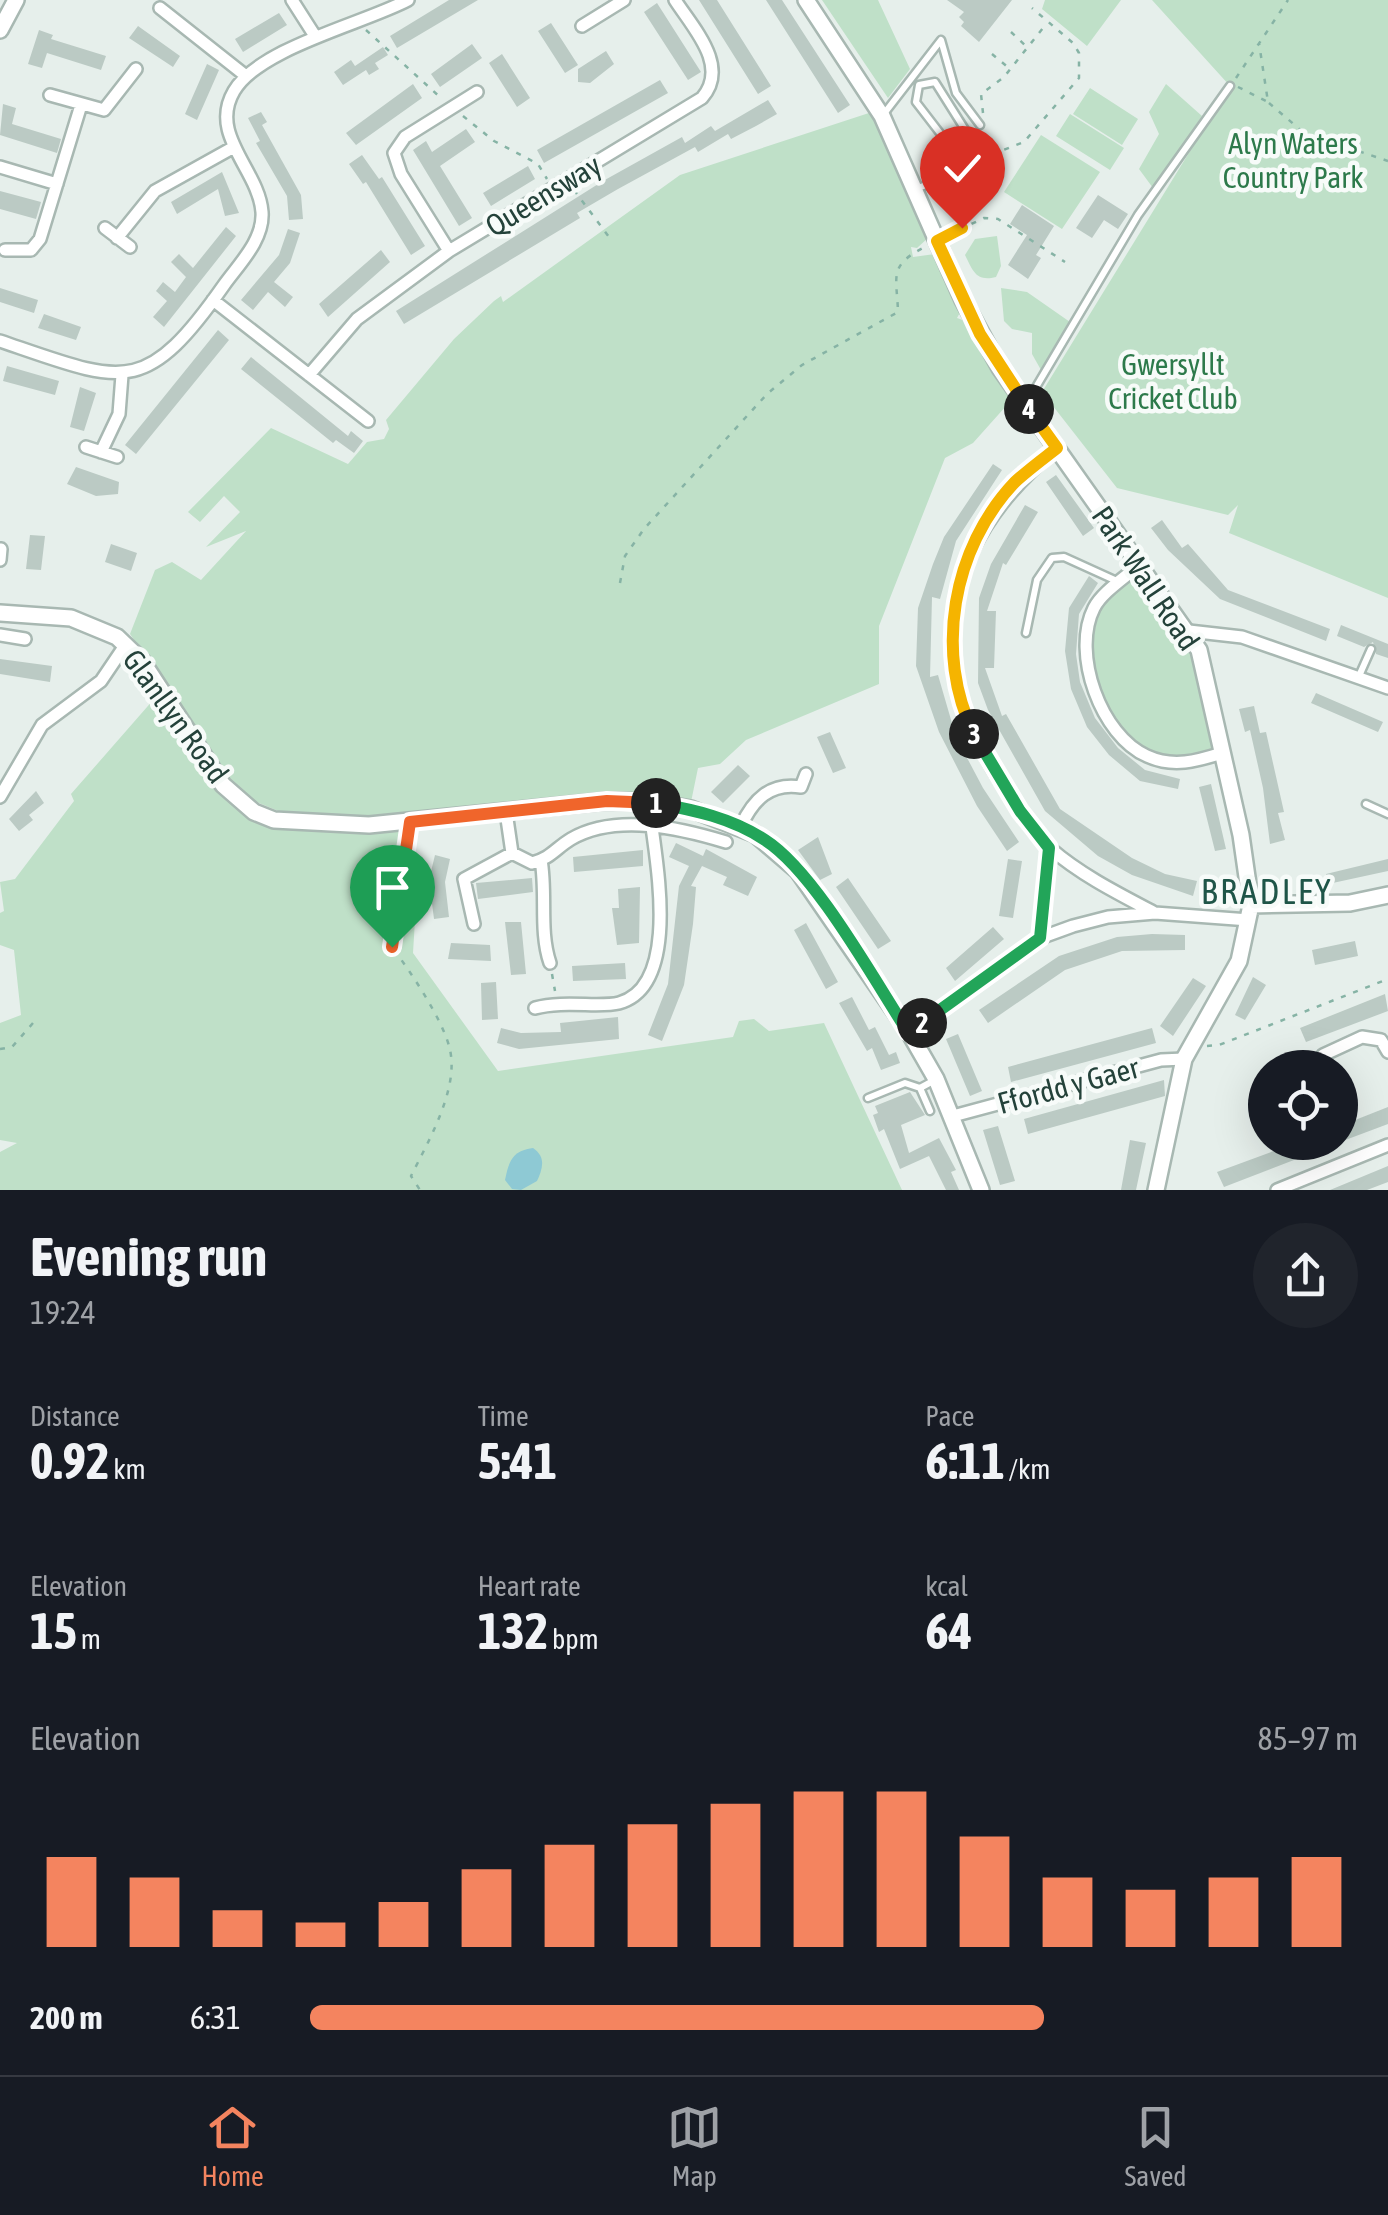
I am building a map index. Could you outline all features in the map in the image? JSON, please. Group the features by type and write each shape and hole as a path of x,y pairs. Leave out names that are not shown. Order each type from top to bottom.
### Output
{"street":[{"path":"0,30 16,0"},
{"path":"292,0 315,36"},
{"path":"0,341 58,361 122,375 163,358 214,300 252,246 262,224 260,199 234,147 227,113 232,93 246,76 315,36 408,0"},
{"path":"582,26 624,0"},
{"name":"Queensway","path":"309,375 357,319 450,252 696,102 710,87 710,56 674,0"},
{"name":"Park Wall Road","path":"806,0 882,116 980,334 1139,566 1190,631 1199,650 1247,863 1250,912 1239,961 1187,1052 1156,1190"},
{"path":"160,7 246,76"},
{"path":"50,95 100,111 109,108 136,69"},
{"path":"450,252 401,174 394,153 405,136 477,92"},
{"path":"5,250 31,250 40,240 80,105"},
{"path":"117,238 155,191 234,147"},
{"path":"0,167 57,184"},
{"path":"104,228 130,247"},
{"path":"214,300 368,421"},
{"path":"101,452 119,414 122,375"},
{"path":"86,447 117,457"},
{"path":"1057,448 1014,484 983,528 962,577 952,623 952,672 965,716 1012,798 1049,848 1154,912"},
{"path":"0,560 1,549"},
{"path":"1139,566 1094,608 1087,645 1088,682 1112,725 1145,756 1188,764 1222,753"},
{"name":"Glanllyn Road","path":"0,613 71,618 96,626 126,644 223,785 254,812 295,823 410,822 607,801 651,802 741,826 769,842 798,871 908,1032 936,1079 981,1190"},
{"path":"1190,631 1242,637 1388,688"},
{"path":"0,636 25,639"},
{"path":"0,797 42,725 102,681 126,644"},
{"path":"741,826 750,807 768,792 802,791 806,774"},
{"path":"506,812 512,853"},
{"path":"512,853 532,862 552,858 571,839 610,826 685,829 726,842"},
{"path":"535,1008 617,1004 643,992 655,966 658,933 659,881 652,827"},
{"path":"1040,938 1049,848"},
{"path":"474,924 464,879 512,853"},
{"path":"542,860 547,913 543,942 550,962"},
{"path":"908,1032 1040,938 1108,916 1250,912 1350,903 1388,894"},
{"path":"1339,1050 1362,1038 1382,1040 1388,1052"},
{"name":"Ffordd y Gaer","path":"952,1116 1187,1052"},
{"path":"1277,1190 1388,1145"}],"lane":[{"path":"882,116 941,40 956,93 982,123"},
{"path":"935,82 942,87 968,136 973,159 953,150 916,102 915,93 922,83 935,82"},
{"path":"1026,405 1138,215 1230,86"},
{"path":"917,196 973,159 977,148"},
{"path":"1026,634 1037,580 1052,558 1064,558 1120,582"},
{"path":"1359,676 1371,650"},
{"path":"1366,804 1388,814"},
{"path":"868,1098 905,1083 920,1088 936,1079"},
{"path":"920,1088 930,1111"}],"path":[{"path":"1288,0 1230,86 1268,102 1304,133 1388,160"},
{"path":"973,159 1024,142 1079,78 1077,48 1032,8"},
{"path":"982,123 981,94 1010,69 1048,22"},
{"path":"1011,32 1028,47"},
{"path":"1259,42 1268,102"},
{"path":"992,54 1010,69"},
{"path":"1041,122 1048,128"},
{"path":"567,180 608,238"},
{"path":"917,196 954,186"},
{"path":"620,584 625,556 644,530 767,394 802,365 898,312 896,272 902,258 984,218 998,219 1065,262"},
{"path":"410,822 392,947 409,969 451,1051 444,1108 411,1176 420,1190"},
{"path":"550,962 558,1004"},
{"path":"1187,1052 1218,1045 1388,980"},
{"path":"0,1049 12,1047 34,1023"}],"green space":[{"path":"822,0 878,0 910,69 888,98"},
{"path":"1045,0 1121,0 1087,46 1042,9"},
{"name":"Alyn Waters Country Park","path":"1152,0 1388,0 1388,598 1229,533 1238,505 1228,515 1117,488 1042,392 1230,86"},
{"path":"1166,84 1202,116 1153,188 1139,169 1159,134 1149,112"},
{"path":"1090,88 1138,119 1122,145 1073,114"},
{"path":"872,112 928,238 917,248 911,247 913,257 935,254 963,307 957,318 971,323 1015,396 973,443 945,458 879,626 879,684 746,740 720,764 698,768 691,802 608,794 417,811 370,820 288,815 247,798 234,786 130,634 155,570 172,562 201,580 246,531 206,547 240,512 224,496 200,522 188,512 271,428 348,464 367,442 384,439 389,429 386,420 454,339 494,301 501,296 503,302 680,175"},
{"path":"1070,114 1124,148 1110,170 1056,136"},
{"path":"1041,135 1100,172 1062,229 1004,192"},
{"path":"997,236 1001,266 996,277 980,276 965,255 975,239"},
{"path":"1001,288 1027,292 1070,322 1041,370 1032,354 1032,333 1012,329 1004,321"},
{"path":"1139,565 1189,631 1222,753 1199,759 1158,758 1125,740 1099,707 1088,667 1094,608"},
{"path":"154,699 233,804 252,812 405,824 411,830 417,887 413,953 498,1071 733,1037 739,1021 754,1019 769,1031 824,1023 902,1190 0,1190 0,1152 17,1143 0,1140 0,1023 21,1015 14,950 0,945 0,913 4,911 0,882 15,879 74,801 71,794"}],"water":[{"path":"533,1148 542,1163 537,1181 521,1190 512,1189 505,1180 510,1162 516,1154"}],"building":[{"path":"449,0 478,0 397,48 390,36"},
{"path":"699,0 717,0 771,86 758,94"},
{"path":"766,0 782,0 850,105 838,113"},
{"path":"947,0 1012,0 979,42 961,26 964,22 959,17 964,12"},
{"path":"657,3 701,72 688,80 644,12"},
{"path":"279,13 287,25 243,52 235,39"},
{"path":"551,23 578,65 565,73 538,31"},
{"path":"138,26 180,56 173,67 129,38"},
{"path":"39,30 53,35 51,39 106,56 101,70 47,53 42,68 28,64"},
{"path":"472,44 482,58 440,87 431,74"},
{"path":"383,47 388,55 375,63 379,69 369,75 366,70 343,85 334,72 351,60 355,66"},
{"path":"606,51 614,64 590,83 578,82 578,69"},
{"path":"502,54 530,98 517,107 489,63"},
{"path":"207,64 219,70 197,120 185,114"},
{"path":"660,80 668,93 544,163 537,150"},
{"path":"413,84 422,98 356,145 346,133"},
{"path":"768,100 777,114 756,126 731,139 728,134 698,152 695,147 618,189 577,213 580,218 404,324 396,311 603,181 682,137 685,143 711,126 715,131"},
{"path":"3,104 16,108 12,124 61,139 57,153 0,135"},
{"path":"261,112 267,122 262,125 301,195 303,219 289,220 287,196 256,143 260,141 248,118"},
{"path":"466,129 475,142 440,166 472,218 459,226 413,150 426,141 432,152"},
{"path":"362,155 379,179 382,177 425,246 411,255 366,182 363,184 349,164"},
{"path":"528,166 535,179 491,206 483,193"},
{"path":"222,172 239,213 225,216 218,189 177,214 171,202"},
{"path":"0,191 41,202 36,219 0,209"},
{"path":"1098,195 1128,214 1118,229 1104,220 1092,238 1076,228"},
{"path":"1022,205 1054,226 1036,255 1041,258 1028,279 1008,265 1027,235 1010,224"},
{"path":"226,227 236,236 164,327 153,317 167,301 156,291 163,282 175,292 186,277 171,262 179,254 193,268"},
{"path":"288,229 300,233 290,263 274,282 293,297 285,307 268,292 253,310 241,300 279,255"},
{"path":"381,250 390,262 328,317 319,304"},
{"path":"0,288 38,300 34,313 0,302"},
{"path":"44,314 81,327 76,340 38,328"},
{"path":"218,330 229,340 136,454 125,445"},
{"path":"251,357 348,436 351,431 363,441 354,453 336,440 333,443 241,369"},
{"path":"7,366 59,381 55,395 3,381"},
{"path":"80,387 96,393 84,431 70,427"},
{"path":"993,464 1002,470 956,541 940,599 932,597 930,677 938,675 956,737 983,788 1019,842 1007,851 977,806 939,732 916,666 918,608 933,564 944,537"},
{"path":"76,467 119,482 118,494 96,496 67,484"},
{"path":"1056,475 1094,528 1083,536 1046,482"},
{"path":"1025,505 1038,512 1006,565 1003,563 987,611 996,611 994,668 985,668 1002,716 1006,714 1060,809 1132,858 1165,874 1197,881 1193,896 1132,875 1098,856 1045,811 988,710 978,683 979,598 991,564"},
{"path":"1162,520 1182,548 1188,544 1228,590 1330,629 1326,641 1220,599 1168,550 1151,528"},
{"path":"30,535 45,536 41,570 26,569"},
{"path":"111,544 137,553 131,571 105,562"},
{"path":"1089,576 1098,583 1079,614 1076,654 1080,682 1095,718 1118,748 1145,770 1180,779 1178,789 1140,781 1109,755 1087,727 1071,689 1065,651 1069,608"},
{"path":"1341,625 1388,644 1388,658 1376,654 1373,642 1364,647 1337,636"},
{"path":"0,659 52,666 50,682 0,674"},
{"path":"1316,693 1383,722 1378,732 1311,703"},
{"path":"1254,706 1260,733 1266,732 1284,812 1278,813 1285,840 1270,844 1250,730 1245,732 1239,709"},
{"path":"830,732 846,768 833,773 817,737"},
{"path":"738,765 750,776 723,803 711,792"},
{"path":"1211,784 1226,849 1215,851 1199,787"},
{"path":"36,791 44,803 29,815 33,820 19,831 9,819"},
{"path":"818,837 832,874 820,880 798,850"},
{"path":"676,843 703,856 706,849 757,877 748,896 723,885 727,877 702,866 691,886 696,887 684,985 662,1041 648,1035 668,984 679,886 689,866 669,857"},
{"path":"643,850 643,866 574,872 573,857"},
{"path":"435,855 450,859 445,882 449,917 434,919 429,880"},
{"path":"1008,859 1022,861 1013,918 999,916"},
{"path":"1388,859 1388,871 1328,884 1326,874"},
{"path":"532,878 533,892 478,899 476,883"},
{"path":"848,878 891,941 878,949 836,887"},
{"path":"640,887 639,943 617,945 612,908 619,908 618,889"},
{"path":"505,922 521,922 526,974 511,975"},
{"path":"806,923 838,982 826,989 794,930"},
{"path":"993,927 1004,939 955,981 946,968"},
{"path":"1185,935 1185,950 1122,951 1065,970 988,1023 979,1010 1059,956 1117,937"},
{"path":"1355,941 1358,956 1315,965 1312,950"},
{"path":"451,943 490,945 491,961 448,959"},
{"path":"625,963 626,979 573,981 572,966"},
{"path":"1253,977 1266,985 1245,1020 1235,1015"},
{"path":"1193,978 1206,986 1173,1036 1160,1026"},
{"path":"496,982 498,1019 482,1020 481,983"},
{"path":"1385,994 1388,1011 1306,1042 1300,1028"},
{"path":"852,997 869,1030 875,1027 889,1055 896,1052 900,1063 881,1070 872,1048 867,1051 839,1003"},
{"path":"618,1017 619,1039 519,1049 497,1043 501,1028 521,1033 561,1032 560,1023"},
{"path":"1152,1028 1156,1043 1011,1082 1008,1067"},
{"path":"958,1034 982,1091 970,1096 946,1039"},
{"path":"1164,1080 1165,1096 1028,1134 1024,1119"},
{"path":"910,1092 925,1115 901,1125 909,1153 939,1138 956,1170 951,1172 959,1190 946,1190 929,1156 900,1169 884,1129 879,1132 873,1115 878,1113 875,1106"},
{"path":"1388,1107 1388,1124 1358,1135 1358,1119"},
{"path":"998,1126 1015,1181 1000,1185 983,1130"},
{"path":"1130,1140 1146,1143 1136,1190 1121,1190"},
{"path":"1249,1160 1294,1160 1224,1187 1217,1172"},
{"path":"1388,1166 1388,1182 1367,1190 1330,1190"}],"district":[{"name":"BRADLEY","path":"1267,891"}],"route":[{"path":"392,947 410,822 607,801 651,802 692,809 741,826 769,842 784,854 818,898 908,1032 1040,938 1049,848 987,760 965,716 952,672 952,623 962,577 983,528 1014,484 1057,448 980,334 937,241 962,228"}],"park label":[{"name":"Gwersyllt Cricket Club","path":"1173,381"}]}
